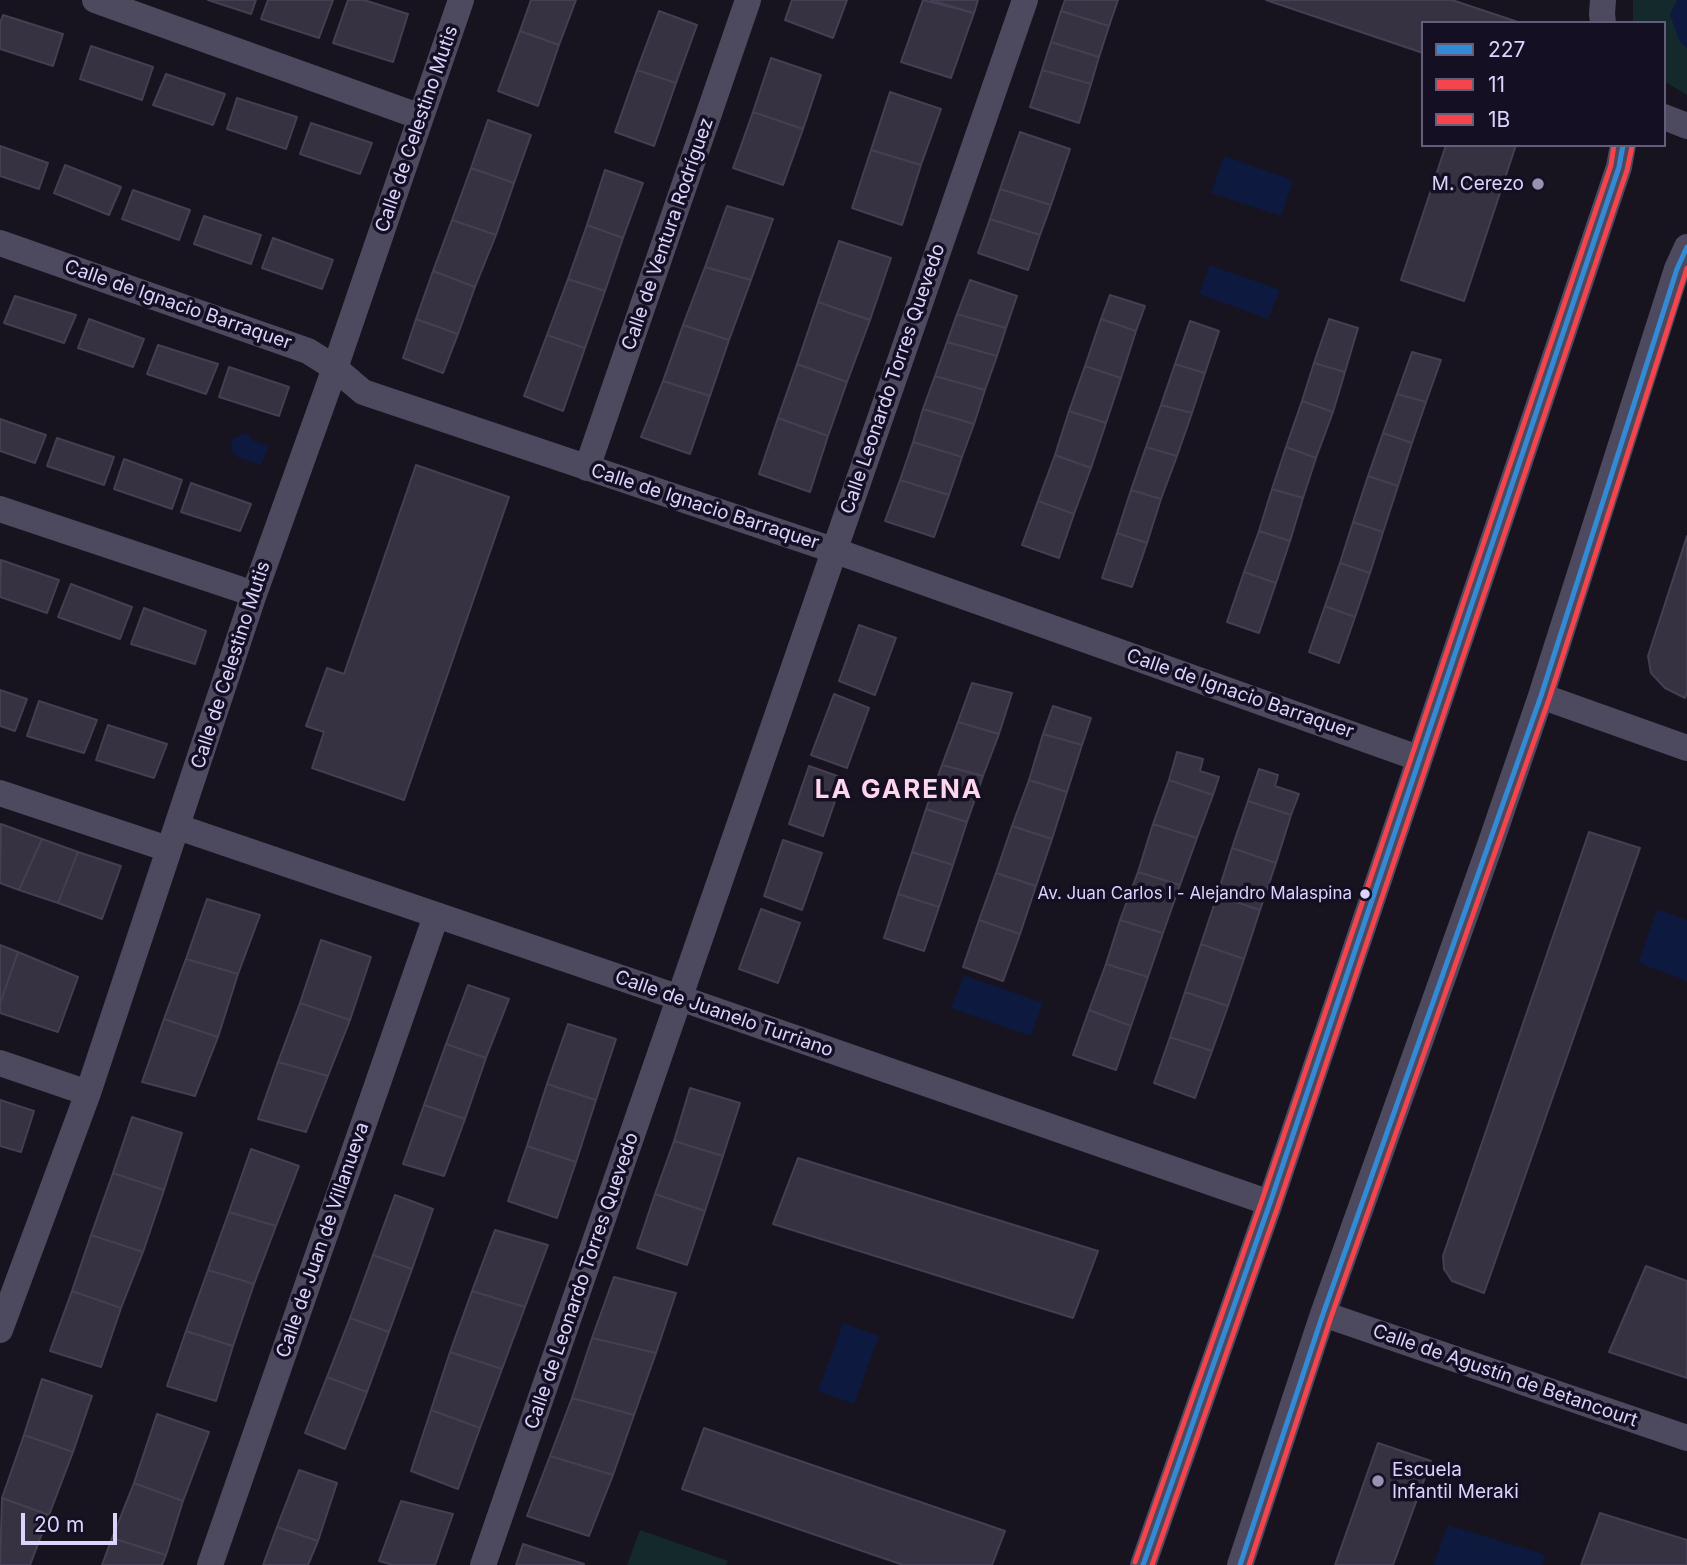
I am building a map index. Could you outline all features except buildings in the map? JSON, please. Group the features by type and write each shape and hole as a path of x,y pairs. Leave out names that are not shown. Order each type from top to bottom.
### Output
{"street":[{"path":"95,0 421,117"},
{"name":"Calle de Celestino Mutis","path":"0,1330 88,1093 254,594 335,368 461,0"},
{"name":"Calle de Ventura Rodríguez","path":"587,468 748,0"},
{"name":"Calle Leonardo Torres Quevedo","path":"680,998 1025,0"},
{"path":"1603,0 1603,21"},
{"path":"1666,118 1687,126"},
{"path":"1143,1565 1270,1203 1615,177 1622,147"},
{"name":"Calle de Ignacio Barraquer","path":"0,243 308,351 335,368 363,392 833,550 1418,758"},
{"path":"1240,1565 1323,1314 1484,864 1541,696 1677,270 1687,247"},
{"path":"0,509 254,594"},
{"path":"1541,696 1687,748"},
{"name":"Calle de Juanelo Turriano","path":"0,793 173,838 436,916 1270,1203"},
{"name":"Calle de Juan de Villanueva","path":"211,1565 436,916"},
{"name":"Calle de Leonardo Torres Quevedo","path":"483,1565 680,998"},
{"path":"0,1063 88,1093"},
{"name":"Calle de Agustín de Betancourt","path":"1323,1314 1687,1438"}],"green space":[{"path":"1633,0 1687,0 1687,95 1666,82 1666,21 1633,21"},
{"path":"640,1530 728,1561 726,1565 627,1565"}],"water":[{"path":"1677,0 1687,0 1687,48 1680,42 1670,15"},
{"path":"1224,156 1293,180 1281,216 1211,193"},
{"path":"1210,265 1280,290 1268,319 1199,294"},
{"path":"243,433 250,435 251,440 269,446 261,465 237,457 232,452 232,440"},
{"path":"1657,909 1687,920 1687,981 1638,963"},
{"path":"964,975 1043,1003 1031,1036 951,1008"},
{"path":"843,1323 879,1336 854,1404 818,1391"},
{"path":"1448,1525 1546,1555 1542,1565 1433,1565"}],"transit line":[{"name":"1B","path":"1135,1562 1262,1200 1611,165 1614,147"},
{"name":"227","path":"1143,1565 1270,1203 1619,167 1623,147"},
{"name":"11","path":"1152,1565 1278,1206 1627,170 1632,147"},
{"name":"227","path":"1240,1565 1323,1314 1541,696 1677,269 1687,247"},
{"name":"11","path":"1249,1565 1331,1317 1549,699 1687,268"}],"place":[{"name":"M. Cerezo","path":"1538,184"},
{"name":"Av. Juan Carlos I - Alejandro Malaspina","path":"1365,894"},
{"name":"Escuela Infantil Meraki","path":"1378,1481"}],"district":[{"name":"LA GARENA","path":"899,790"}]}
